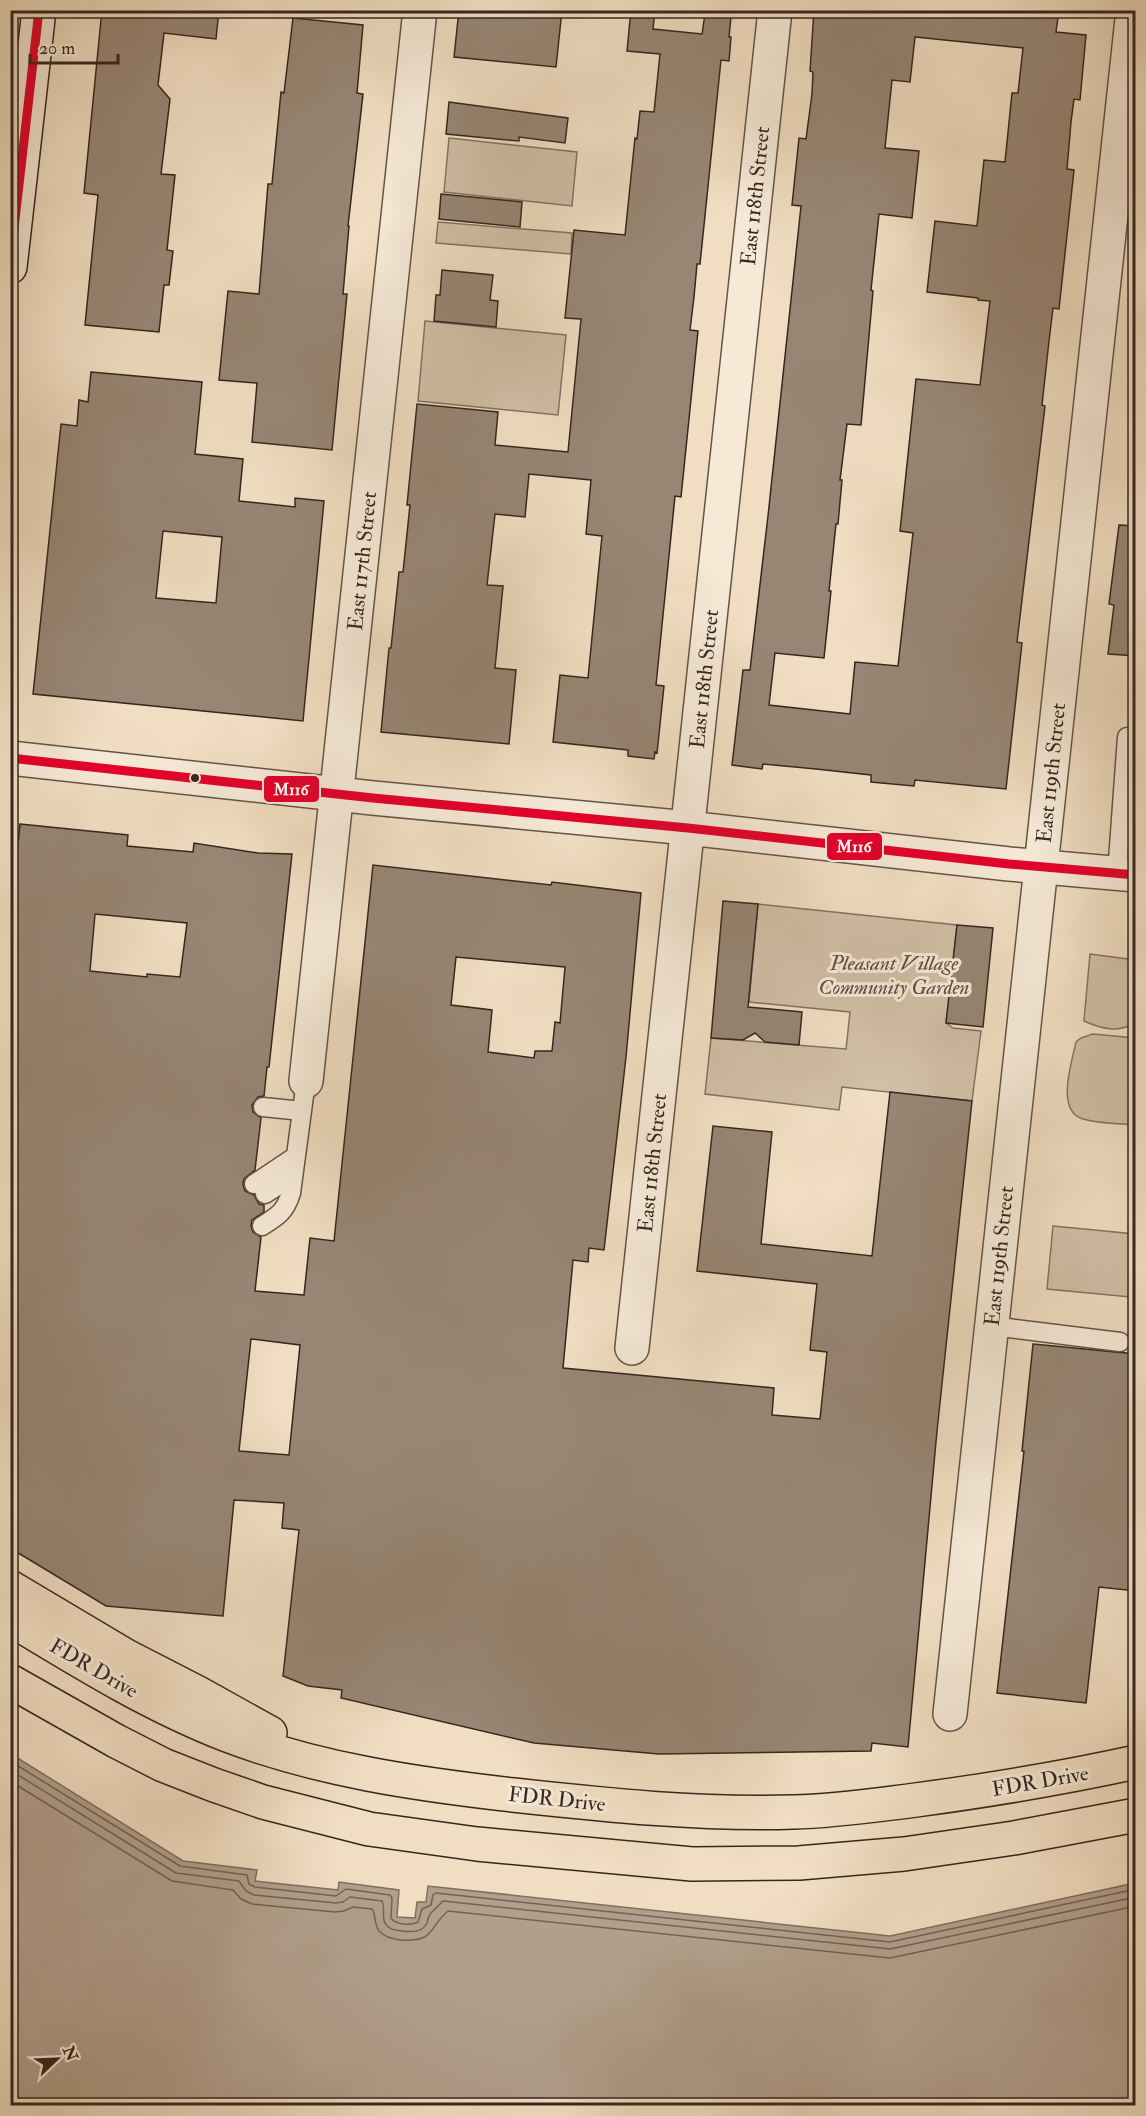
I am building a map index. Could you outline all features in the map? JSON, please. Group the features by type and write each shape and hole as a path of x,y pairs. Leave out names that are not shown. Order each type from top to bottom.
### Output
{"highway":[{"path":"10,1587 126,1656 198,1693 326,1766"},
{"name":"FDR Drive","path":"10,1619 130,1690 178,1714 228,1735 326,1766 376,1777 591,1803 691,1811 792,1812 851,1809 952,1795 1055,1780 1136,1762"},
{"path":"10,1681 163,1766 214,1785 274,1805 369,1829 477,1844 692,1864 800,1863 904,1854 1014,1838 1136,1815"}],"street":[{"path":"10,267 39,10"},
{"name":"East 117th Street","path":"304,1096 420,10"},
{"name":"East 118th Street","path":"632,1348 775,10"},
{"name":"East 119th Street","path":"950,1714 1041,866 1126,156 1133,10"},
{"path":"10,758 337,794 1126,874"}],"lane":[{"path":"1126,874 1127,737"},
{"path":"261,1204 276,1218 287,1207 304,1096 263,1107"},
{"path":"261,1204 296,1156"},
{"path":"261,1204 292,1184"},
{"path":"992,1326 1120,1342"}],"green space":[{"path":"449,138 577,152 572,206 444,192"},
{"path":"438,222 572,233 571,254 436,243"},
{"path":"425,321 566,335 558,415 418,401"},
{"name":"Pleasant Village Community Garden","path":"758,904 957,925 946,1023 953,1028 981,1031 972,1101 842,1087 839,1110 705,1094 711,1038 846,1049 850,1012 749,1002"},
{"path":"1090,954 1135,960 1135,1023 1122,1028 1110,1029 1084,1021"},
{"path":"1093,1034 1135,1038 1135,1125 1089,1121 1074,1114 1070,1106 1067,1096 1069,1073 1076,1042"},
{"path":"1053,1226 1135,1234 1130,1297 1047,1289"}],"water":[{"path":"11,1754 183,1861 257,1870 255,1881 338,1890 339,1882 399,1890 397,1917 415,1918 417,1902 426,1902 428,1886 890,1936 1135,1883 1135,2105 11,2105"}],"building":[{"path":"102,10 219,10 216,39 164,33 158,85 170,99 161,174 175,175 167,250 173,251 169,285 164,285 159,332 85,325 98,195 84,193"},
{"path":"459,10 562,10 556,67 454,57"},
{"path":"631,10 655,10 653,29 702,34 705,14 731,17 729,61 721,60 700,264 697,264 690,330 698,331 681,497 675,496 656,685 664,686 657,753 655,752 654,759 628,756 628,750 553,742 560,675 588,678 602,536 586,534 591,480 529,474 525,517 495,514 487,585 503,586 495,668 516,670 509,744 381,732 399,572 403,572 417,404 498,412 495,445 568,452 581,319 565,318 574,230 625,235 640,111 654,112 660,54 627,51"},
{"path":"814,10 1059,10 1056,32 1086,35 1080,100 1074,99 1071,122 1067,169 1074,170 1059,309 1053,308 1049,341 1042,405 1045,406 1017,642 1022,643 1006,789 915,780 914,786 871,782 871,775 763,764 762,769 732,765 743,670 750,670 768,516 801,206 792,205 799,138 806,139 812,94 813,72 810,71","holes":["915,37 1023,48 1018,93 1012,93 1005,162 984,160 977,226 935,221 927,292 990,301 980,385 916,379 900,531 913,533 898,666 855,662 850,714 769,705 775,653 824,658 847,424 861,425 879,214 912,218 919,151 885,148 892,80 910,82"]},
{"path":"293,18 363,25 357,93 363,94 348,226 343,294 347,294 332,450 252,442 257,383 219,380 228,291 259,294 268,184 272,184 281,92 284,93"},
{"path":"449,102 568,118 565,143 519,137 519,141 446,134"},
{"path":"441,194 522,202 520,227 439,219"},
{"path":"442,270 493,275 490,300 498,301 496,327 434,321 436,295 440,295"},
{"path":"91,372 202,382 195,454 243,459 239,501 295,507 295,498 324,501 303,721 33,694 61,424 77,426 79,400 88,402","holes":["163,531 222,537 216,603 156,598"]},
{"path":"1119,525 1136,526 1136,656 1108,654 1114,605 1109,604"},
{"path":"20,824 128,835 127,846 193,852 194,843 258,853 292,854 269,1067 267,1067 264,1096 258,1097 252,1105 253,1112 261,1118 255,1170 244,1179 243,1184 245,1191 254,1195 259,1204 264,1205 264,1212 252,1220 251,1226 253,1232 261,1237 255,1291 304,1295 310,1238 334,1241 373,865 641,893 626,1057 604,1250 589,1248 588,1262 573,1260 563,1368 774,1388 772,1415 820,1419 827,1352 810,1350 817,1284 697,1271 713,1126 772,1132 761,1244 872,1256 890,1092 972,1101 937,1431 908,1747 872,1743 871,1751 659,1754 534,1743 341,1698 342,1690 308,1686 283,1676 299,1530 282,1528 284,1503 234,1500 223,1616 106,1606 10,1548 10,925","holes":["95,914 187,923 180,977 147,974 147,977 90,971","456,957 565,967 560,1023 555,1022 552,1051 535,1051 534,1058 488,1052 492,1010 451,1005","251,1339 300,1345 289,1455 239,1451"]},
{"path":"723,901 758,904 748,1007 802,1012 799,1045 765,1042 755,1033 743,1040 711,1038"},
{"path":"957,925 993,928 983,1027 946,1023"},
{"path":"1033,1344 1136,1354 1136,1591 1099,1587 1086,1703 997,1693 1024,1451 1022,1451"}],"transit line":[{"name":"M116","path":"10,263 39,10"},
{"name":"M116","path":"10,758 373,798 688,828 1009,864 1136,875"}]}
